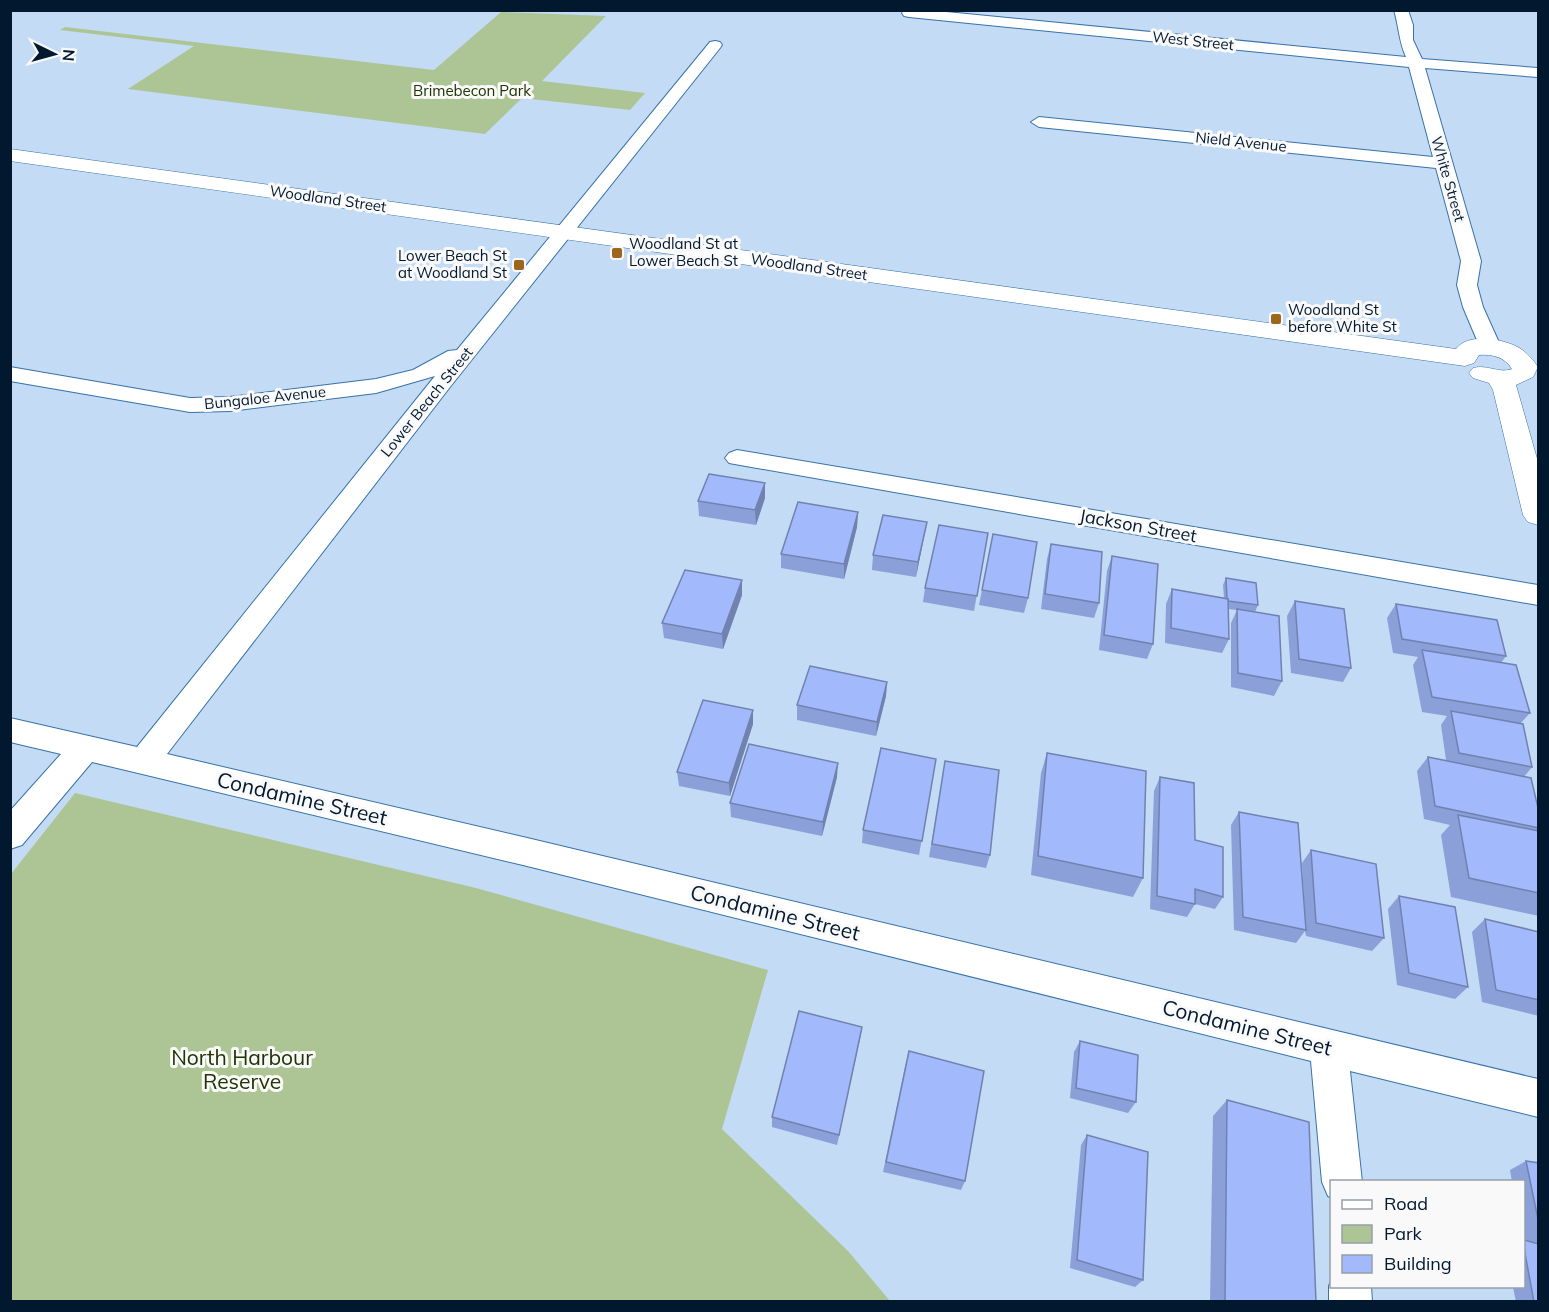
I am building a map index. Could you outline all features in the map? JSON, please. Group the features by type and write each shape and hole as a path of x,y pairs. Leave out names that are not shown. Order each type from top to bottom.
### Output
{"street":[{"name":"White Street","path":"1401,10 1406,25 1406,40 1416,63 1471,261 1467,285 1473,307 1490,347"},
{"name":"West Street","path":"909,13 1477,69 1539,72"},
{"name":"Lower Beach Street","path":"143,762 715,45"},
{"name":"West Street","path":"1477,69 1507,76 1539,79"},
{"name":"Nield Avenue","path":"1039,122 1443,163"},
{"name":"Woodland Street","path":"10,155 1465,358"},
{"name":"Bungaloe Avenue","path":"10,375 190,405 230,404 401,381 438,368 475,343"},
{"path":"1490,347 1509,352 1532,368 1519,377 1499,378 1473,368 1465,358 1468,350 1490,347"},
{"path":"1499,378 1506,390 1539,515"},
{"name":"Jackson Street","path":"737,458 1539,595"},
{"name":"Condamine Street","path":"10,729 1539,1098"},
{"path":"10,835 85,748"},
{"path":"1329,1049 1342,1180"}],"green space":[{"name":"Brimebecon Park","path":"501,12 606,16 542,81 645,93 630,110 522,98 485,134 128,89 194,46 60,30 65,27 434,70"},
{"name":"North Harbour Reserve","path":"75,793 476,888 768,970 722,1129 848,1251 890,1301 11,1301 11,874"}],"building":[{"path":"709,474 765,483 755,510 698,501"},
{"path":"798,502 858,512 844,564 781,554"},
{"path":"883,515 927,522 918,562 873,555"},
{"path":"939,525 988,533 977,596 925,588"},
{"path":"993,534 1037,542 1028,598 982,590"},
{"path":"1051,544 1102,552 1099,603 1045,594"},
{"path":"1112,556 1158,564 1153,644 1104,635"},
{"path":"685,570 742,580 722,634 662,623"},
{"path":"1226,578 1256,583 1258,605 1228,601"},
{"path":"1172,589 1228,599 1229,639 1171,628"},
{"path":"1295,601 1344,609 1351,668 1299,659"},
{"path":"1396,604 1497,620 1506,656 1402,639"},
{"path":"1237,609 1279,616 1282,681 1238,673"},
{"path":"1422,650 1516,665 1530,713 1432,697"},
{"path":"810,666 887,682 877,722 797,705"},
{"path":"703,700 753,710 729,783 677,772"},
{"path":"1451,711 1523,724 1532,767 1459,753"},
{"path":"749,744 838,763 823,822 730,803"},
{"path":"881,748 936,759 922,841 863,830"},
{"path":"1047,753 1146,771 1143,878 1038,856"},
{"path":"1428,757 1531,778 1539,812 1539,828 1435,806"},
{"path":"945,761 999,770 990,855 932,844"},
{"path":"1160,777 1194,783 1195,840 1223,847 1223,897 1195,889 1195,904 1157,896"},
{"path":"1239,812 1298,823 1306,930 1243,917"},
{"path":"1458,815 1539,831 1539,893 1469,878"},
{"path":"1311,850 1376,864 1384,938 1316,923"},
{"path":"1399,896 1455,907 1468,987 1409,973"},
{"path":"1485,919 1539,932 1539,1000 1496,990"},
{"path":"799,1011 862,1027 839,1135 772,1117"},
{"path":"1080,1041 1138,1055 1136,1102 1076,1088"},
{"path":"909,1051 984,1071 965,1181 886,1162"},
{"path":"1227,1100 1309,1122 1316,1302 1225,1302"},
{"path":"1087,1135 1148,1152 1143,1280 1077,1260"},
{"path":"1526,1161 1539,1163 1539,1224"},
{"path":"1525,1240 1539,1244 1539,1302 1534,1302 1525,1253"}],"place":[{"name":"Woodland St at Lower Beach St","path":"617,253"},
{"name":"Lower Beach St at Woodland St","path":"519,265"},
{"name":"Woodland St before White St","path":"1276,319"}]}
